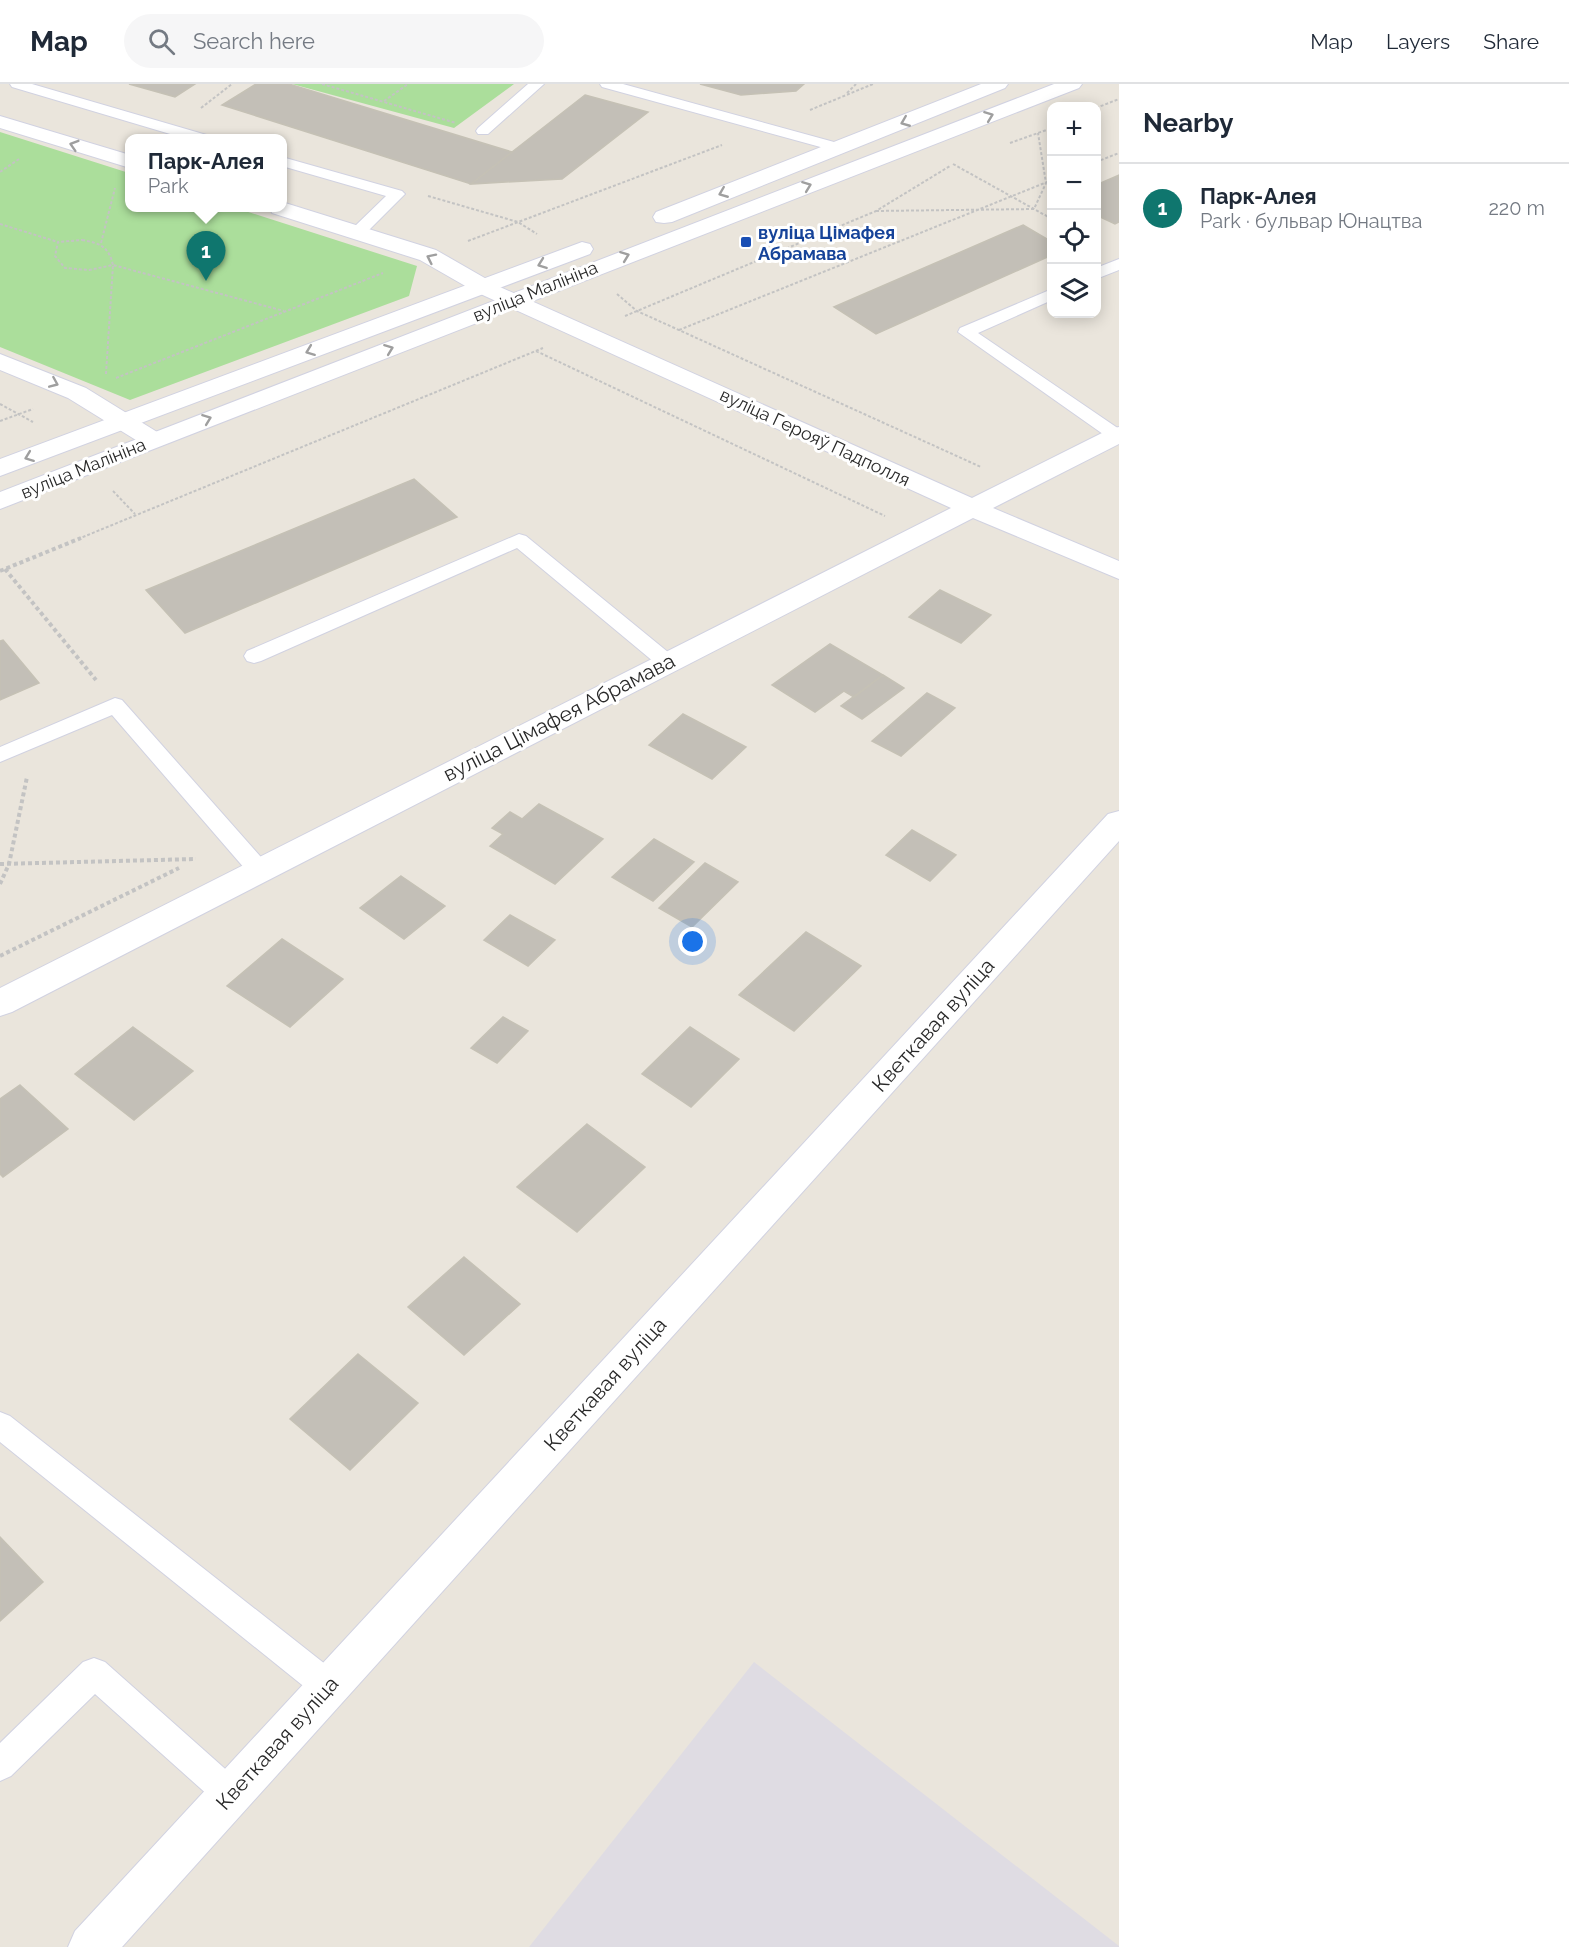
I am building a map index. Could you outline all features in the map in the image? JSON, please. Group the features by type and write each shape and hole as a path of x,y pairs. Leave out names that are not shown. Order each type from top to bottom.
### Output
{"street":[{"path":"644,225 998,84"},
{"name":"вуліца Малініна","path":"0,501 1072,84"},
{"path":"0,122 125,161"},
{"name":"вуліца Герояў Падполля","path":"287,209 428,255 512,301 585,331 972,508 1119,571"},
{"name":"вуліца Малініна","path":"0,468 601,242"},
{"path":"0,361 77,393 153,440"},
{"name":"вуліца Цімафея Абрамава","path":"0,1003 667,662 1118,435"},
{"name":"Кветкавая вуліца","path":"91,1947 1119,822"}],"lane":[{"path":"17,84 191,134"},
{"path":"483,131 537,84"},
{"path":"608,84 840,148"},
{"path":"287,162 397,194 358,231"},
{"path":"1101,272 1119,264"},
{"path":"1047,296 966,332 1118,435"},
{"path":"254,656 519,540 667,662"},
{"path":"0,755 115,705 260,871"},
{"path":"0,1425 328,1686"},
{"path":"0,1765 94,1673 230,1794"}],"path":[{"path":"199,110 232,84"},
{"path":"322,84 483,131"},
{"path":"383,102 408,84"},
{"path":"844,96 856,84"},
{"path":"1101,106 1119,99"},
{"path":"1006,145 1047,130"},
{"path":"1034,209 1046,183 1038,133"},
{"path":"1101,160 1119,153"},
{"path":"0,571 876,211 953,164 964,160"},
{"path":"101,243 125,164"},
{"path":"953,164 1047,216"},
{"path":"679,330 1046,183"},
{"path":"428,196 518,222 568,255"},
{"path":"876,211 1034,209"},
{"path":"0,224 58,242 82,240 101,243 111,253 113,265 106,382"},
{"path":"58,242 55,256 64,268 89,270 113,265 285,311"},
{"path":"587,271 637,311 1020,484"},
{"path":"537,351 920,534"},
{"path":"5,569 115,705"},
{"path":"0,884 9,864 35,740"},
{"path":"0,864 196,859"}],"shaded area":[{"path":"754,1662 1119,1946 1119,1947 529,1947"}],"green space":[{"path":"292,84 514,84 454,128"},
{"path":"0,132 125,172 125,212 248,212 417,266 409,296 130,400 0,347"}],"building":[{"path":"129,84 195,84 175,97"},
{"path":"256,84 289,84 512,152 471,184 222,105"},
{"path":"700,84 804,84 796,91 741,95"},
{"path":"585,95 648,112 562,179 471,184"},
{"path":"1119,175 1119,222 1115,224 1101,217 1101,183"},
{"path":"1023,225 1047,239 1047,257 876,334 834,307"},
{"path":"414,479 457,517 185,633 146,590"},
{"path":"940,590 991,615 961,643 909,617"},
{"path":"3,640 39,683 0,700 0,641"},
{"path":"830,644 883,675 854,697 844,691 815,712 772,685"},
{"path":"883,675 904,688 862,719 841,706"},
{"path":"927,693 955,708 901,756 872,741"},
{"path":"683,714 746,747 712,779 649,745"},
{"path":"539,804 603,839 555,884 490,846 503,834 492,828 510,812 522,819"},
{"path":"912,830 956,855 930,881 886,855"},
{"path":"654,839 694,862 653,901 612,877"},
{"path":"705,863 738,882 692,927 659,908"},
{"path":"401,876 445,906 404,939 360,908"},
{"path":"510,915 555,940 528,966 484,940"},
{"path":"806,932 861,966 794,1031 739,995"},
{"path":"282,939 343,979 290,1027 227,986"},
{"path":"503,1017 528,1031 497,1063 471,1048"},
{"path":"133,1027 193,1071 134,1120 75,1074"},
{"path":"690,1027 739,1059 691,1107 642,1074"},
{"path":"20,1085 68,1129 3,1177 0,1174 0,1099"},
{"path":"587,1124 645,1167 577,1232 517,1187"},
{"path":"464,1257 520,1304 464,1355 408,1307"},
{"path":"358,1354 418,1403 350,1470 290,1419"},
{"path":"0,1537 43,1582 0,1621"}],"place":[{"name":"вуліца Цімафея Абрамава","path":"746,242"},
{"name":"Парк-Алея","path":"206,281"}]}
